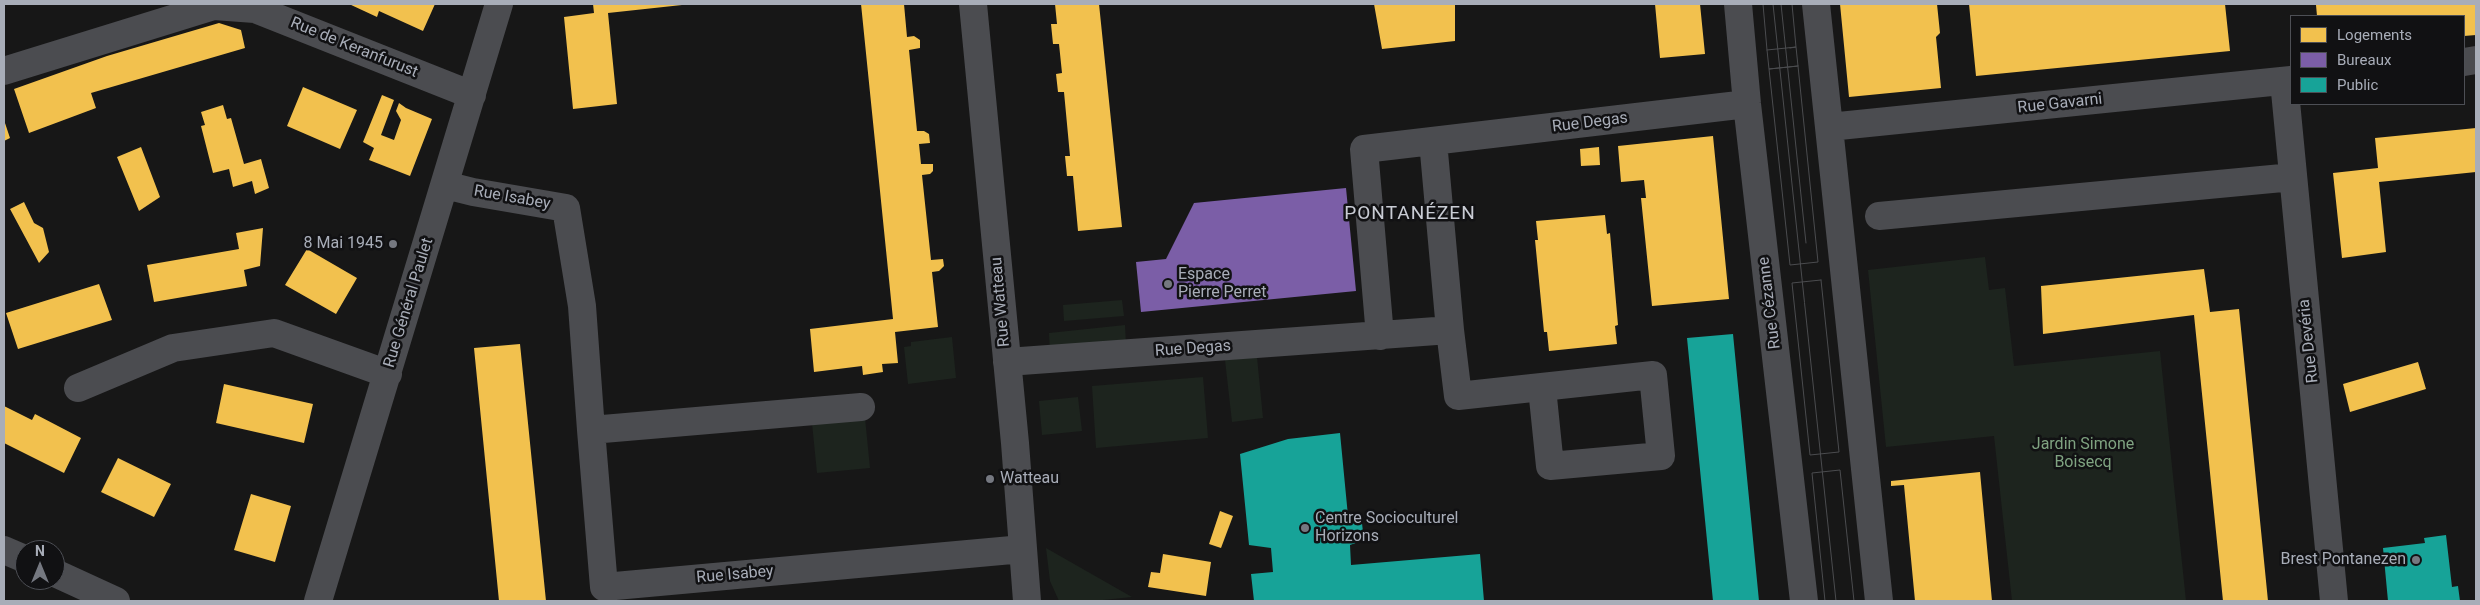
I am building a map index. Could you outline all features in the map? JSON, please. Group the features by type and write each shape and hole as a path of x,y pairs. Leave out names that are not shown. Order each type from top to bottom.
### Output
{"street":[{"name":"Rue Général Paulet","path":"318,601 499,4"},
{"name":"Rue Watteau","path":"973,4 1007,362 1027,601"},
{"name":"Rue Cézanne","path":"1738,4 1747,104 1804,601"},
{"path":"1816,4 1880,601"},
{"name":"Rue de Keranfurust","path":"4,71 214,6 255,9 472,95"},
{"name":"Rue Gavarni","path":"1829,127 2288,81"},
{"name":"Rue Devéria","path":"2288,81 2293,177 2334,601"},
{"name":"Rue Degas","path":"1380,336 1364,149 1747,104"},
{"path":"1433,141 1450,330 1458,396 1653,375 1661,456 1550,466 1542,388"},
{"path":"1878,216 2293,177"},
{"name":"Rue Isabey","path":"445,185 473,192 566,208 582,306 604,587 1023,549"},
{"name":"Rue Degas","path":"1007,362 1450,330"},
{"path":"78,388 173,348 274,333 388,374"},
{"path":"591,430 861,407"},
{"path":"65,578 116,601"}],"green space":[{"name":"Jardin Simone Boisecq","path":"1985,257 1989,290 2005,288 2014,366 2160,351 2186,601 2012,601 1994,436 1886,447 1868,270"},
{"path":"1122,300 1124,316 1064,321 1063,305"},
{"path":"1125,325 1126,344 1050,351 1049,333"},
{"path":"952,337 956,378 908,384 904,347 911,346 911,342"},
{"path":"1257,357 1263,418 1232,422 1225,360"},
{"path":"1203,377 1208,438 1096,448 1092,386"},
{"path":"1078,397 1082,431 1042,435 1039,401"},
{"path":"865,418 870,468 817,473 812,423"},
{"path":"1046,548 1132,597 1093,601 1059,601 1050,581"}],"building: Logements":[{"path":"349,4 435,4 423,31 379,11 377,17"},
{"path":"593,4 682,5 608,13 617,104 573,109 564,17 594,13"},
{"path":"861,4 904,4 907,37 914,36 920,40 920,48 909,50 917,131 924,131 929,134 930,143 919,144 921,164 933,164 933,171 930,174 922,175 931,260 943,259 944,266 939,271 932,272 938,327 895,332 898,363 882,364 883,372 863,375 862,366 814,372 810,329 893,319"},
{"path":"1055,4 1099,4 1122,227 1078,231 1073,176 1067,176 1065,156 1070,156 1064,92 1058,92 1056,74 1062,73 1059,44 1053,44 1051,24 1057,24"},
{"path":"1374,4 1455,4 1455,41 1382,49"},
{"path":"1655,4 1700,4 1705,54 1660,58"},
{"path":"1840,4 1937,4 1940,33 1936,37 1941,88 1849,97"},
{"path":"1969,4 2225,4 2230,51 1976,76"},
{"path":"2476,4 2476,35 2465,36 2465,15 2317,15 2316,5"},
{"path":"219,23 241,30 245,48 91,93 96,108 29,133 14,89 107,56"},
{"path":"303,87 357,110 340,149 287,126"},
{"path":"382,95 394,100 381,135 394,140 401,120 396,111 399,103 432,119 410,176 369,160 374,148 363,142"},
{"path":"223,105 227,119 231,118 244,164 261,159 269,188 255,194 252,181 233,187 229,169 213,173 201,126 205,125 201,112"},
{"path":"4,120 10,138 4,141"},
{"path":"2476,128 2476,172 2379,182 2386,252 2342,258 2333,173 2378,168 2375,138"},
{"path":"1713,136 1729,299 1652,306 1641,198 1646,198 1644,180 1621,182 1618,146"},
{"path":"141,147 160,197 139,211 117,157"},
{"path":"1599,147 1600,165 1581,166 1580,149"},
{"path":"24,202 34,223 43,228 49,252 39,263 10,209"},
{"path":"1605,215 1607,234 1610,233 1618,325 1615,326 1617,344 1549,351 1547,332 1544,332 1535,240 1538,240 1536,221"},
{"path":"263,228 260,266 244,270 247,286 154,302 147,265 239,249 236,233"},
{"path":"307,249 357,278 336,314 285,285"},
{"path":"2204,269 2210,312 2239,309 2268,601 2223,601 2194,315 2043,334 2041,286"},
{"path":"99,284 112,320 18,349 6,313"},
{"path":"520,344 546,601 499,601 474,348"},
{"path":"2418,362 2426,389 2350,412 2343,384"},
{"path":"224,384 313,404 304,443 216,423"},
{"path":"4,406 32,420 35,414 81,438 64,473 4,443"},
{"path":"118,458 171,484 154,517 101,492"},
{"path":"1980,472 1992,601 1915,601 1904,485 1891,486 1891,481"},
{"path":"251,494 291,506 275,562 234,550"},
{"path":"1220,511 1233,516 1221,548 1209,544"},
{"path":"1163,554 1211,562 1206,596 1148,587 1151,572 1160,573"}],"building: Bureaux":[{"path":"1346,188 1356,291 1141,312 1136,262 1166,259 1194,203"}],"building: Public":[{"path":"1733,334 1759,601 1713,601 1687,338"},
{"name":"Centre Socioculturel Horizons","path":"1340,433 1348,516 1361,515 1364,540 1350,545 1351,565 1480,554 1484,601 1254,601 1251,574 1273,572 1271,548 1249,545 1240,454 1288,439"},
{"name":"Brest Pontanezen","path":"2446,535 2452,587 2458,586 2460,601 2388,601 2383,548 2425,543 2424,538"}],"tram line":[{"path":"1763,4 1767,50 1769,69 1798,66 1796,47 1767,50"},
{"path":"1773,4 1836,601"},
{"path":"1781,4 1806,243"},
{"path":"1790,48 1796,47 1792,4"},
{"path":"1798,66 1818,262 1790,265 1769,69 1798,66"},
{"path":"1821,280 1839,452 1810,455 1792,283 1821,280"},
{"path":"1825,601 1812,473 1840,470 1854,601"}],"place":[{"name":"8 Mai 1945","path":"393,244"},
{"name":"Espace Pierre Perret","path":"1168,284"},
{"name":"Watteau","path":"990,479"},
{"name":"Centre Socioculturel Horizons","path":"1305,528"},
{"name":"Brest Pontanezen","path":"2416,560"}],"district":[{"name":"PONTANÉZEN","path":"1410,214"}]}
